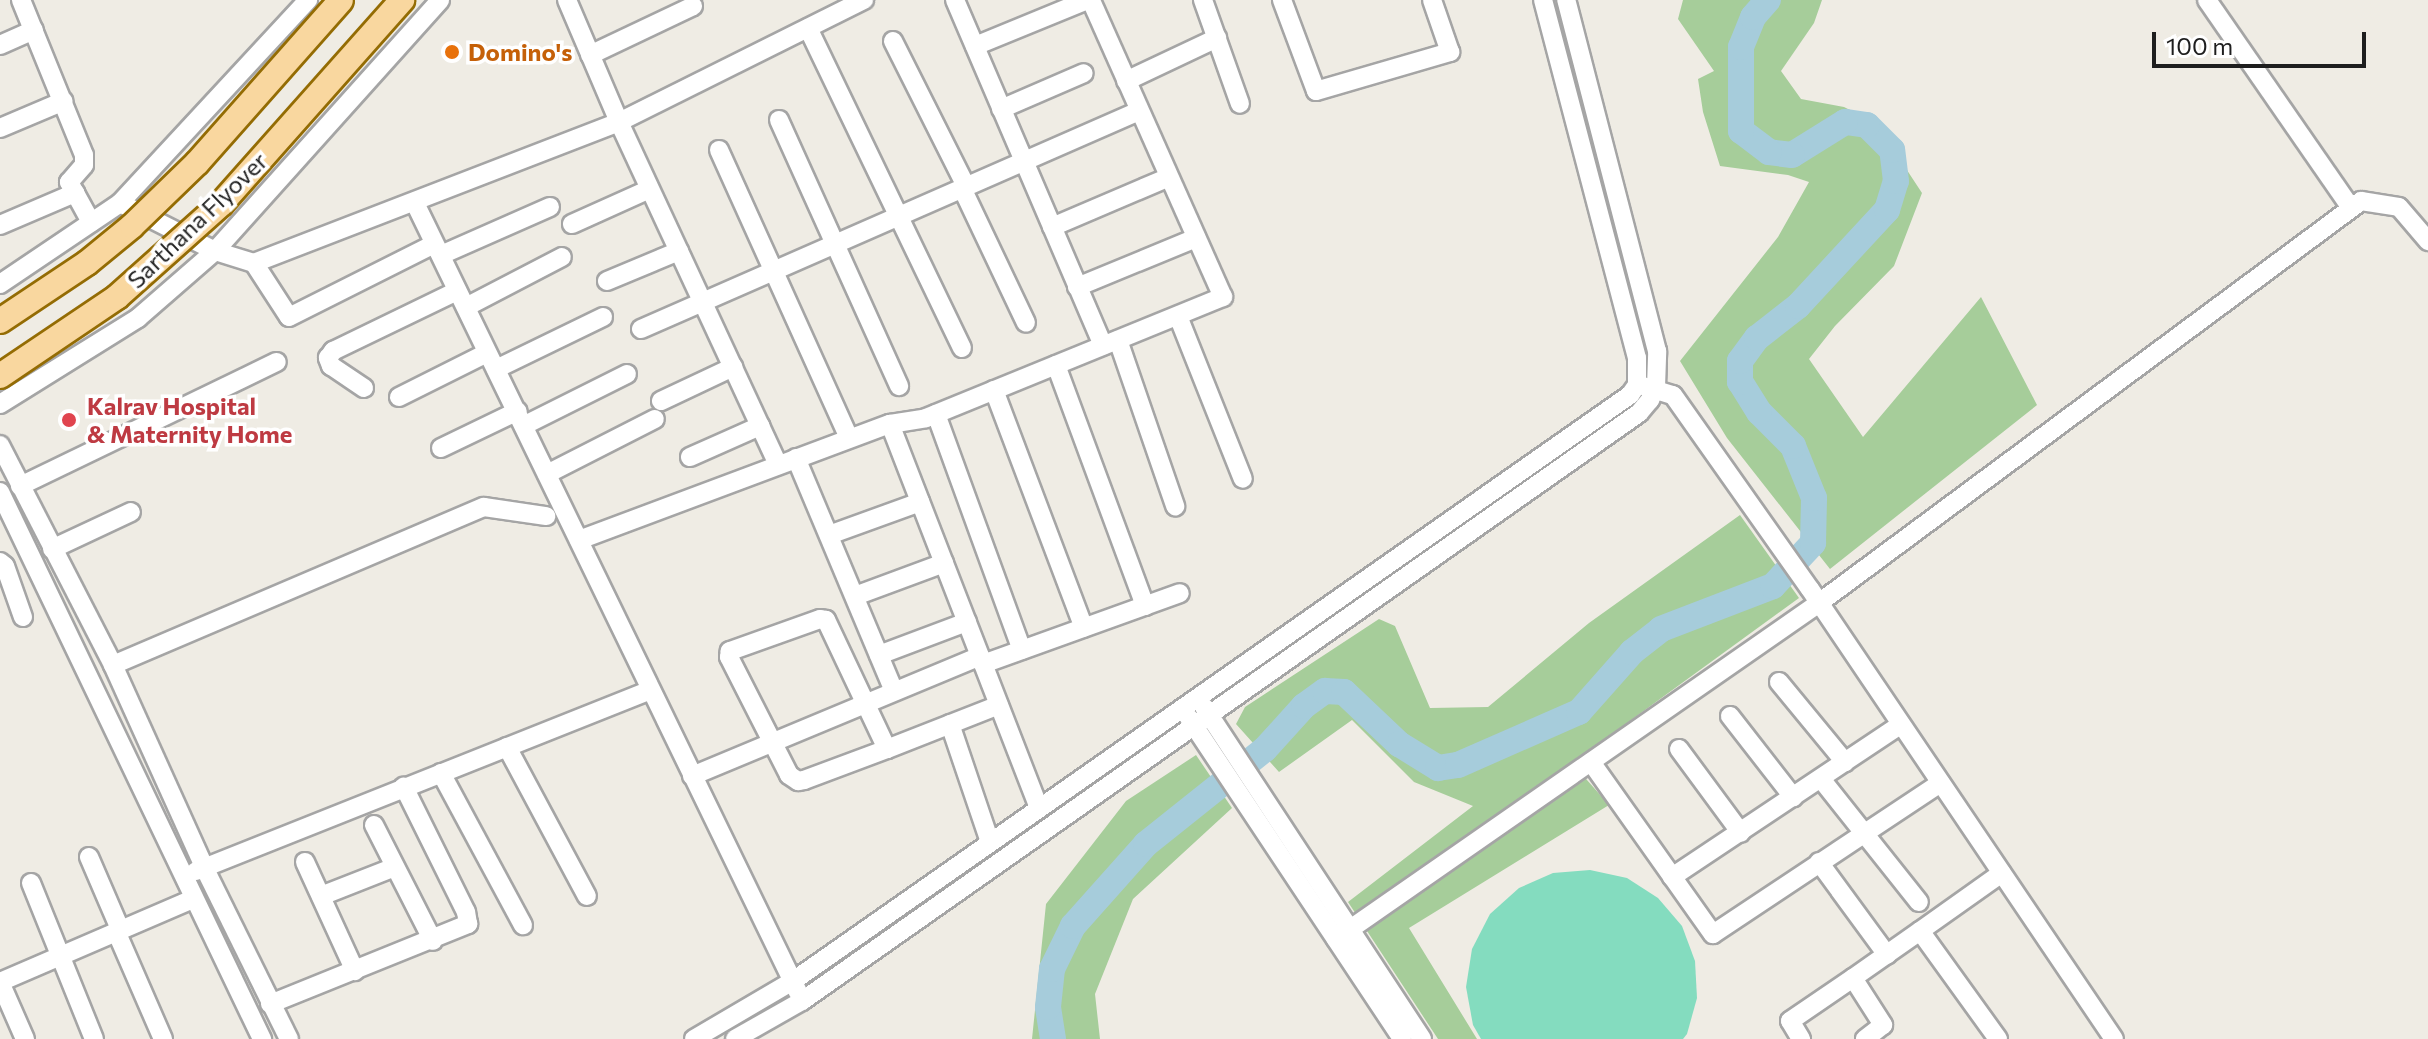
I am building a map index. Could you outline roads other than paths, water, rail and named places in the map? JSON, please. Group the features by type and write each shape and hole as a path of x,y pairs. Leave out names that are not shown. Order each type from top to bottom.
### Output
{"main road":[{"name":"Sarthana Flyover","path":"0,321 87,263 132,226 197,163 341,0"},
{"name":"Sarthana Flyover","path":"0,376 117,297 221,204 402,0"}],"street":[{"path":"21,0 64,101 85,161 69,179 91,222"},
{"path":"0,284 120,203 308,0"},
{"path":"0,404 138,318 215,251 440,0"},
{"path":"567,0 619,122 778,465"},
{"path":"120,203 215,251 254,263 619,122 864,0"},
{"path":"955,0 1077,287 1110,343 1175,506"},
{"path":"579,540 849,438 890,424 936,414 1223,297 1089,0 975,46"},
{"path":"1203,0 1240,104"},
{"path":"1282,0 1316,91 1450,52 1432,0"},
{"path":"1543,0 1646,386"},
{"path":"735,1039 802,1001 1639,413 1657,351 1566,0"},
{"path":"2207,0 2351,208"},
{"path":"590,55 693,6"},
{"path":"808,28 962,348"},
{"path":"0,45 34,30"},
{"path":"1126,81 1217,38"},
{"path":"893,41 1026,323"},
{"path":"1001,109 1084,73"},
{"path":"0,128 64,101"},
{"path":"641,329 1139,111"},
{"path":"779,120 899,386"},
{"path":"719,150 849,438"},
{"path":"1052,227 1169,177"},
{"path":"572,224 650,189"},
{"path":"0,225 75,193"},
{"path":"1343,934 1591,762 1814,596 2361,201 2399,207 2428,241"},
{"path":"415,203 802,1001"},
{"path":"254,263 289,317 437,250 550,207"},
{"path":"1077,287 1196,238"},
{"path":"607,281 679,251"},
{"path":"364,388 331,366 328,358 333,351 562,257"},
{"path":"1178,316 1243,479"},
{"path":"399,397 603,317"},
{"path":"20,486 277,362"},
{"path":"1056,365 1145,606"},
{"path":"661,401 733,367"},
{"path":"441,448 627,374"},
{"path":"1646,386 1673,395 2002,873 2108,1037"},
{"path":"694,1039 793,981 1646,386"},
{"path":"994,390 1084,628"},
{"path":"936,414 1022,650"},
{"path":"547,474 655,419"},
{"path":"890,424 1039,808"},
{"path":"690,457 760,426"},
{"path":"0,445 113,665 204,867 289,1039"},
{"path":"796,458 894,691"},
{"path":"0,492 262,1039"},
{"path":"829,535 920,502"},
{"path":"113,665 484,507 546,516"},
{"path":"52,549 131,512"},
{"path":"0,562 5,566 23,617"},
{"path":"855,596 944,563"},
{"path":"692,776 894,691 982,660 1022,650 1180,593"},
{"path":"887,749 823,619 732,650 729,657 771,741 789,775 798,781 887,749 999,705"},
{"path":"879,655 967,622"},
{"path":"1779,682 1845,762"},
{"path":"182,876 649,691"},
{"path":"1198,698 1202,720 1343,934 1422,1039"},
{"path":"1182,708 1202,720"},
{"path":"1730,716 1793,797"},
{"path":"950,724 990,842"},
{"path":"1672,877 1901,724"},
{"path":"507,747 587,896"},
{"path":"1679,749 1741,833"},
{"path":"1591,762 1713,934 1940,783"},
{"path":"441,773 523,925"},
{"path":"1821,779 1919,902"},
{"path":"270,1004 464,929 468,918 404,787"},
{"path":"374,825 433,941"},
{"path":"89,857 163,1039"},
{"path":"305,862 355,971"},
{"path":"1819,862 1887,955"},
{"path":"321,896 395,867"},
{"path":"1801,1039 1790,1021 2002,873"},
{"path":"31,883 94,1039"},
{"path":"25,1039 0,982 193,899"},
{"path":"1920,931 1998,1039"},
{"path":"1343,934 1402,1039"},
{"path":"1853,978 1883,1025 1865,1039"}],"waterway":[{"path":"1053,1039 1048,1007 1052,969 1073,926 1146,844 1265,749 1304,706 1325,691 1344,692 1399,744 1438,768 1458,765 1579,712 1632,652 1661,629 1773,586 1813,543 1814,498 1793,446 1759,412 1740,382 1740,361 1757,338 1798,306 1887,210 1896,181 1892,150 1867,125 1845,122 1792,155 1769,152 1741,131 1741,47 1753,17 1768,0"}],"place":[{"name":"Domino's","path":"452,52"},
{"name":"Kalrav Hospital & Maternity Home","path":"69,420"}]}
